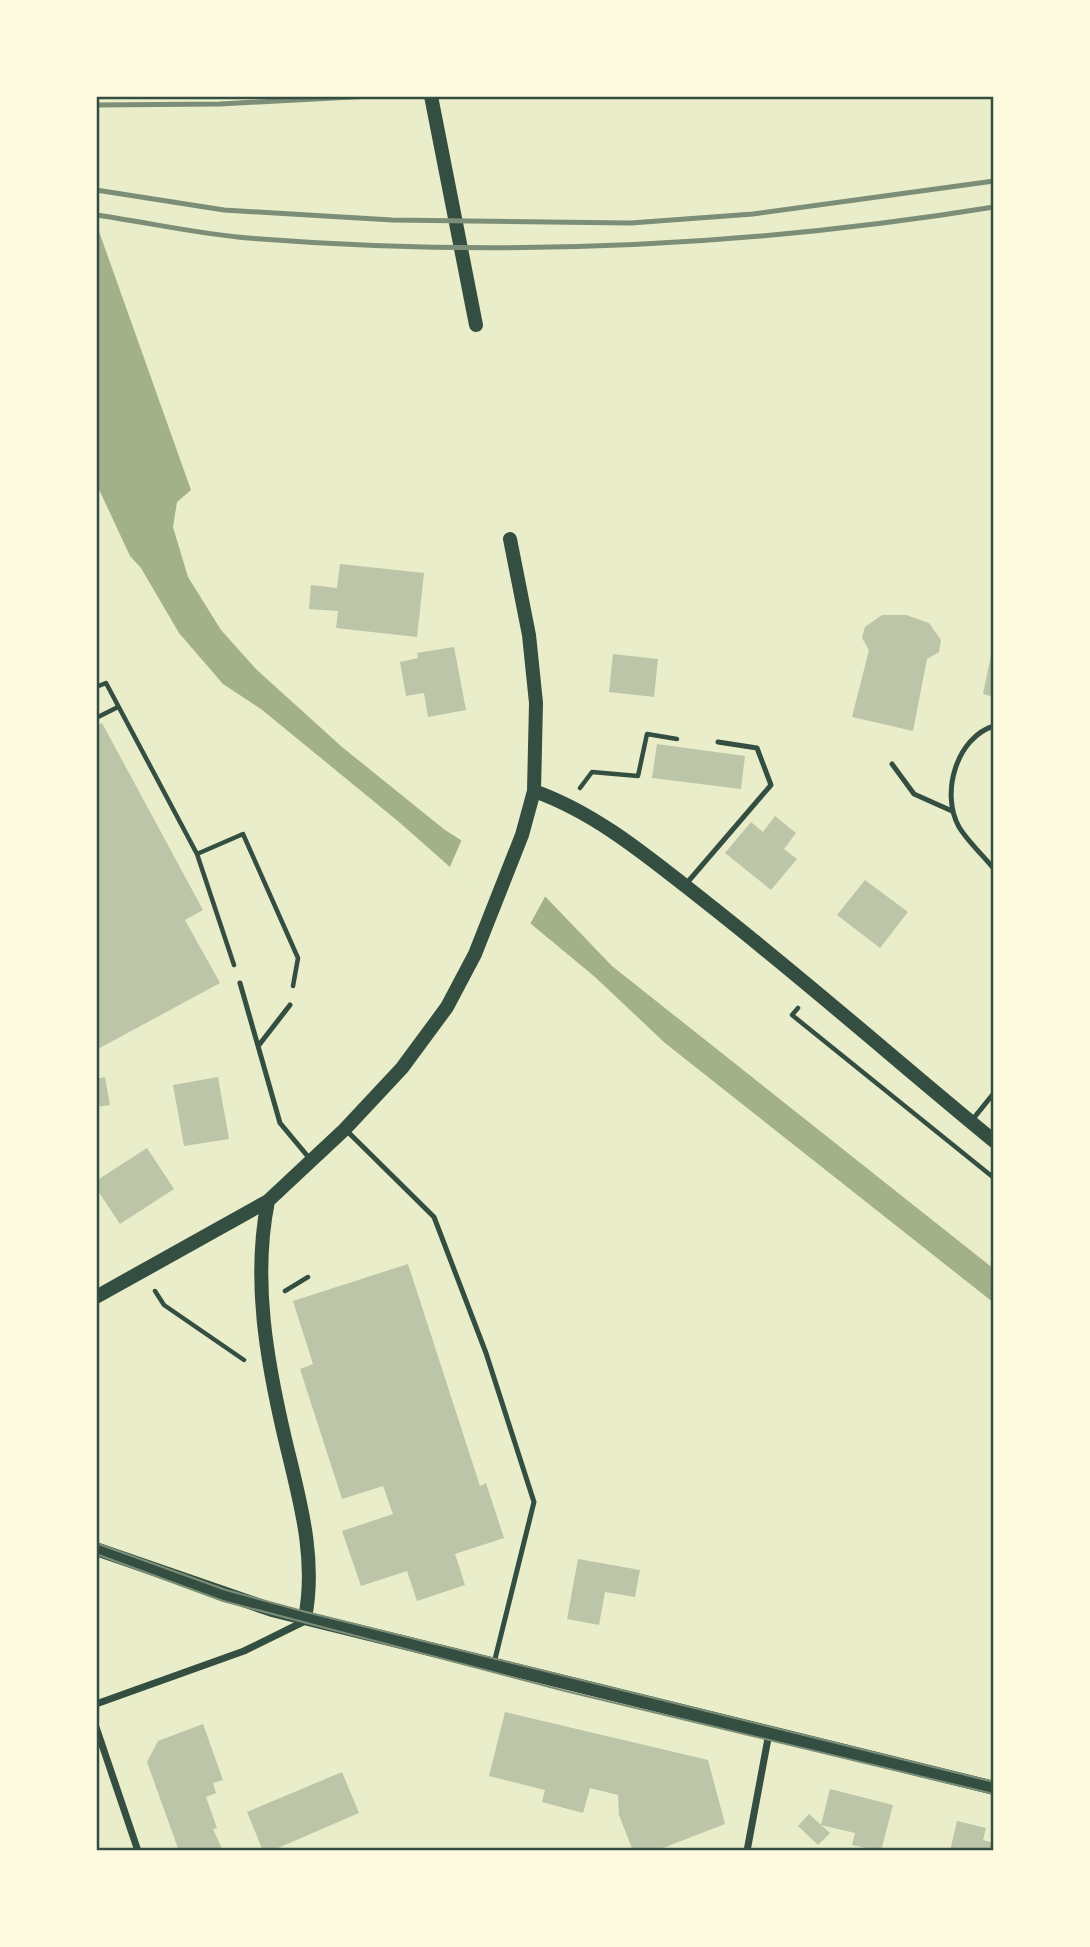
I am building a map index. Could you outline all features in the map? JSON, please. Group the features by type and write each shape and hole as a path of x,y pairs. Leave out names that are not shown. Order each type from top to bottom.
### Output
{"main road":[{"path":"432,96 476,325"},
{"path":"96,1297 268,1201 345,1129 402,1068 440,1017 475,954 523,835 534,791 536,703 529,635 510,540"},
{"path":"534,791 568,803 685,886 773,955 994,1141"},
{"path":"268,1201 261,1233 260,1262 270,1368 309,1543 304,1618"},
{"path":"96,1549 224,1596 304,1618 994,1788"}],"street":[{"path":"96,1703 244,1651 304,1618"},
{"path":"96,1727 138,1851"},
{"path":"747,1851 769,1732"}],"lane":[{"path":"994,726 981,730 963,750 952,780 952,811 959,827 994,869"},
{"path":"685,886 771,785 757,748 718,742"},
{"path":"892,764 914,794 952,811"},
{"path":"240,983 280,1124 312,1161"},
{"path":"259,1045 290,1004"},
{"path":"971,1122 994,1093"},
{"path":"345,1129 434,1217 486,1353 534,1502 493,1666"}],"path":[{"path":"96,687 106,683 197,854 240,983"},
{"path":"96,718 118,707"},
{"path":"568,803 592,772 638,776 647,734 677,738"},
{"path":"197,854 243,834 298,958 290,1004"},
{"path":"821,1042 994,1178"},
{"path":"141,1270 164,1304 255,1367 270,1368"}],"shaded area":[{"path":"96,223 191,490 177,502 173,527 188,577 221,630 257,670 342,747 445,830 538,889 612,966 994,1269 994,1303 665,1043 595,977 507,904 450,867 261,709 223,684 179,633 141,568 130,556 96,483"}],"pier":[{"path":"463,837 547,893 528,928 504,907 448,871"}],"building":[{"path":"340,564 424,573 417,637 336,628 338,611 309,609 311,585 337,588"},
{"path":"882,615 906,615 929,623 941,640 939,652 927,659 913,731 852,717 869,650 862,638 865,627"},
{"path":"454,647 466,710 428,717 424,693 406,696 400,662 418,658 417,653"},
{"path":"613,654 658,659 654,697 609,692"},
{"path":"991,655 994,655 994,697 983,694"},
{"path":"102,723 203,910 185,920 220,983 96,1050 96,726"},
{"path":"657,744 745,756 741,789 652,778"},
{"path":"775,816 796,833 784,849 797,859 771,890 725,853 751,822 763,832"},
{"path":"865,880 908,912 880,948 837,915"},
{"path":"105,1077 110,1105 96,1107 96,1079"},
{"path":"218,1077 229,1139 184,1146 173,1085"},
{"path":"147,1148 174,1189 120,1224 96,1188 96,1181"},
{"path":"408,1264 480,1486 486,1483 504,1538 455,1554 465,1585 417,1601 407,1571 361,1586 342,1531 393,1514 383,1486 342,1499 300,1369 313,1364 293,1301"},
{"path":"578,1559 640,1570 635,1597 605,1592 599,1625 567,1619"},
{"path":"505,1712 708,1760 725,1824 655,1851 633,1851 619,1815 618,1795 590,1788 583,1813 542,1802 545,1790 489,1776"},
{"path":"203,1724 223,1780 213,1783 216,1793 206,1797 217,1828 213,1829 223,1851 179,1851 147,1762 158,1741"},
{"path":"342,1772 359,1813 271,1851 263,1851 247,1812"},
{"path":"830,1789 893,1805 881,1851 852,1845 855,1833 821,1825"},
{"path":"809,1814 830,1833 818,1845 798,1826"},
{"path":"957,1821 986,1828 983,1840 994,1843 994,1851 950,1851"}],"tram line":[{"path":"96,1543 226,1590 306,1612 994,1782"},
{"path":"96,1554 223,1601 565,1691 994,1794"}],"railway":[{"path":"96,105 220,104 371,96"},
{"path":"96,190 224,210 392,220 631,223 753,214 994,181"},
{"path":"96,215 248,238 342,244 529,248 715,240 808,232 994,207"}]}
